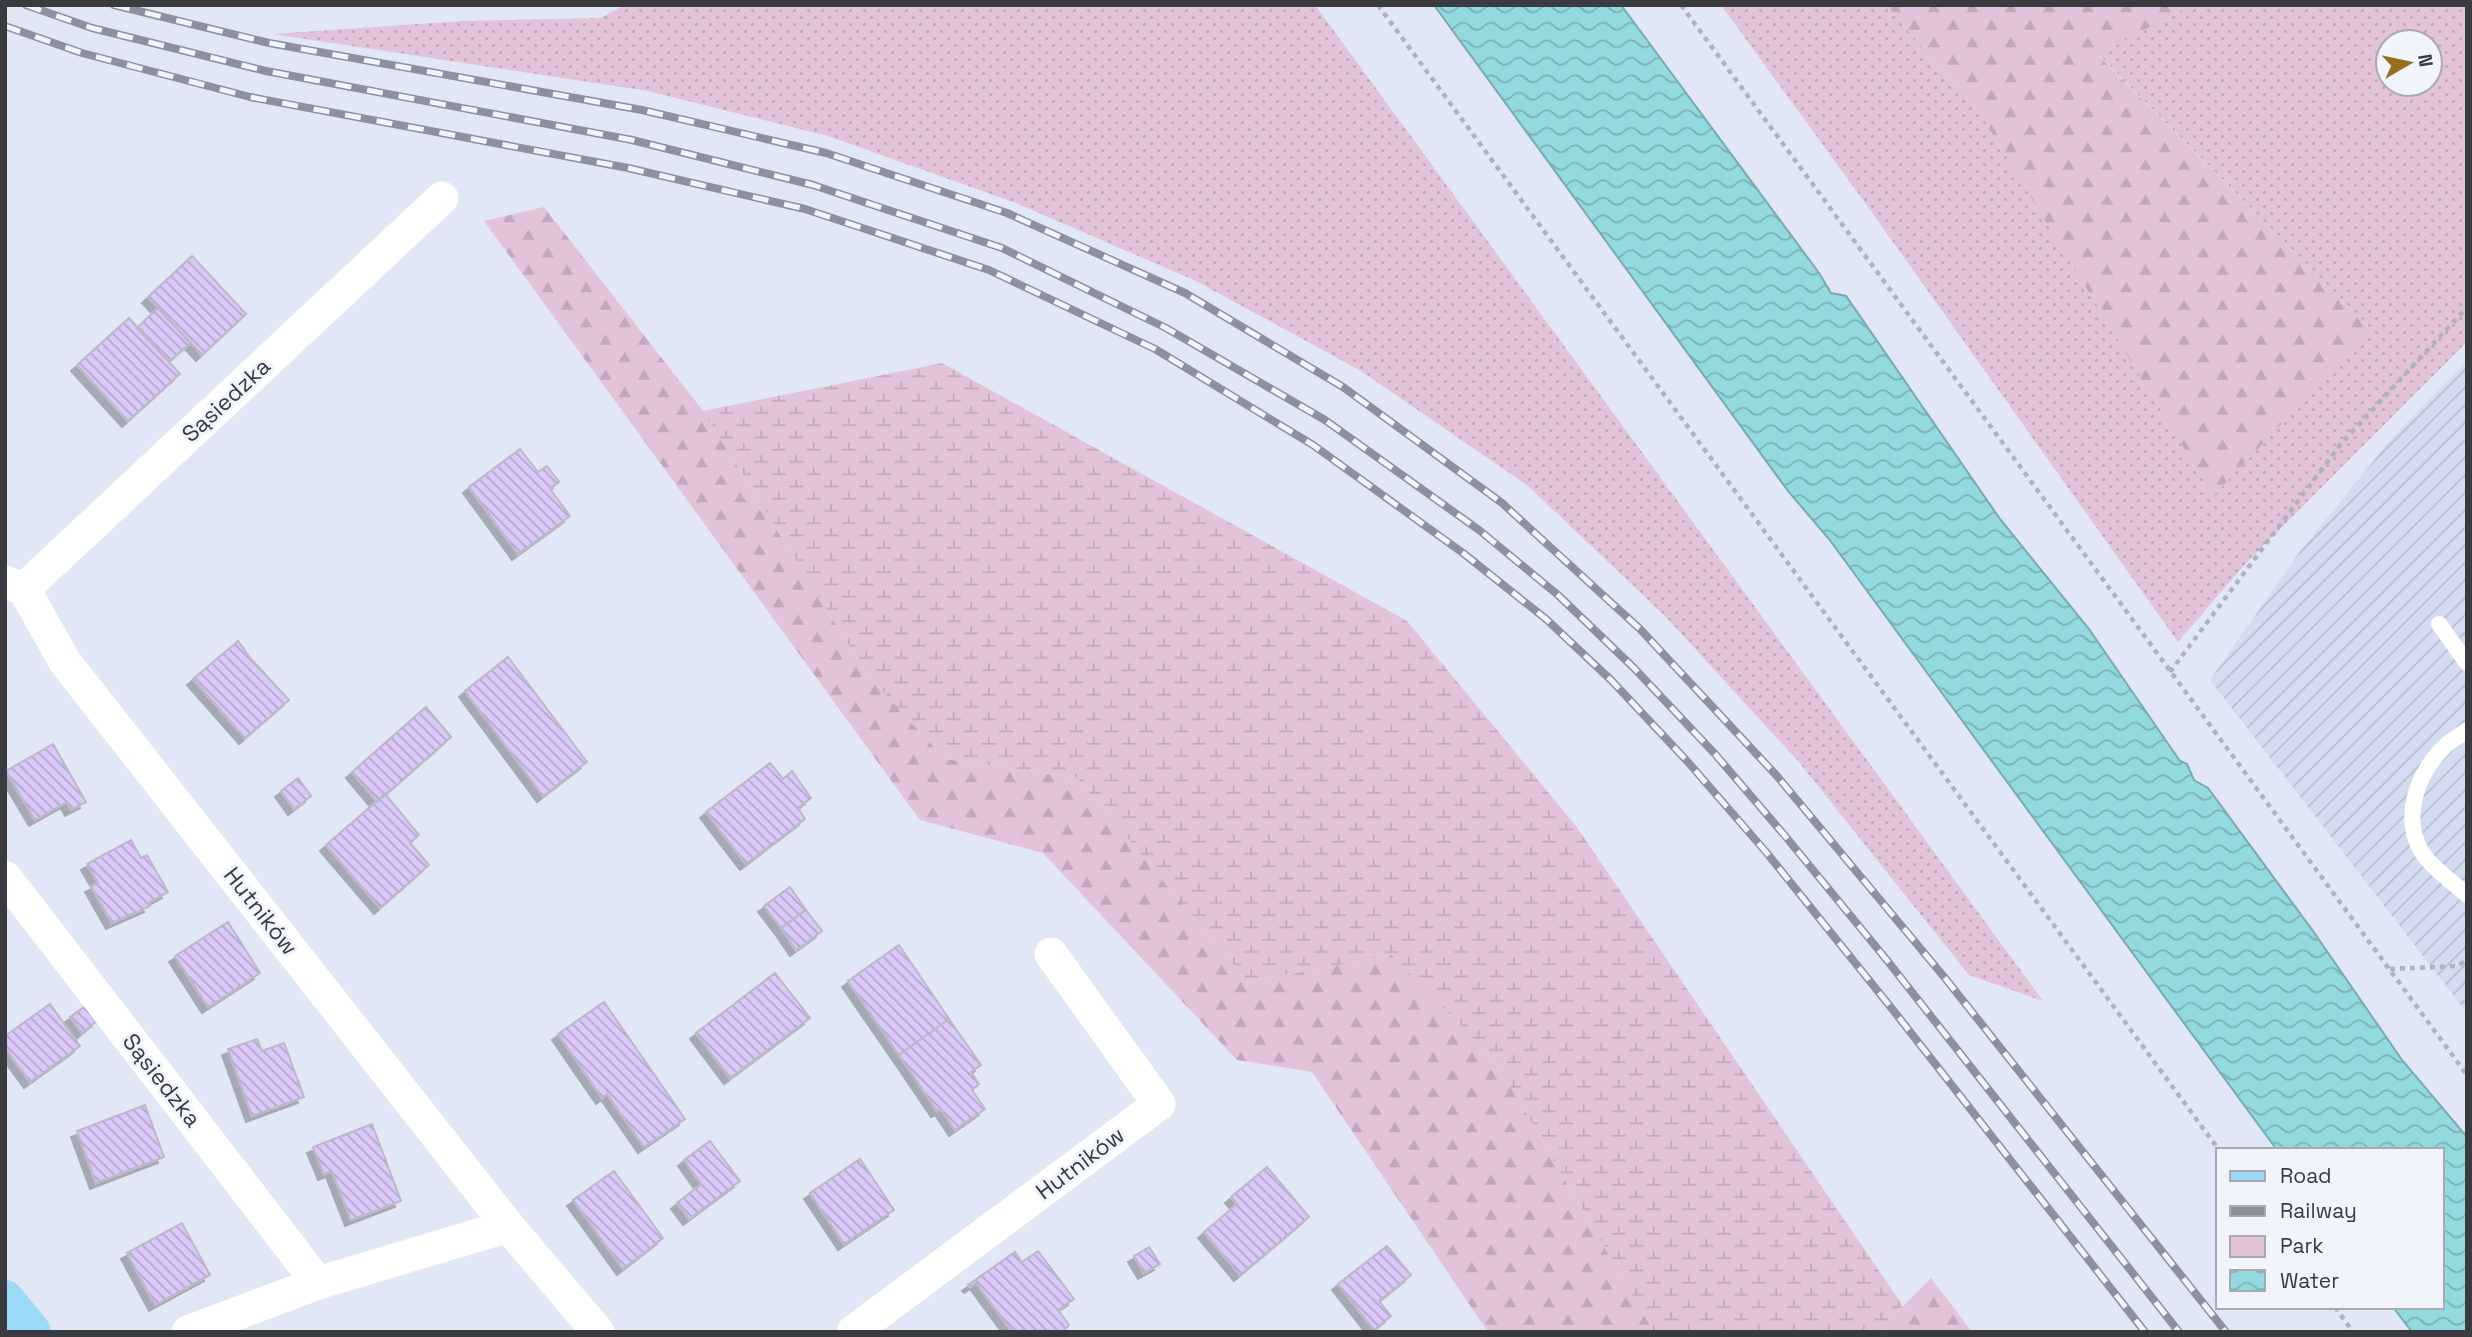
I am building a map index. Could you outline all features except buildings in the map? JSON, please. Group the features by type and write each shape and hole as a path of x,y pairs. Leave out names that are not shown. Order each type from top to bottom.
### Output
{"main road":[{"path":"5,1299 32,1332"}],"street":[{"name":"Sąsiedzka","path":"15,585 442,198"},
{"name":"Hutników","path":"15,585 65,662 508,1226 598,1332"},
{"name":"Sąsiedzka","path":"5,877 318,1283"},
{"name":"Hutników","path":"853,1332 1159,1104 1051,954"},
{"path":"188,1332 318,1283 508,1226"}],"lane":[{"path":"2439,624 2467,663"},
{"path":"2467,730 2443,747 2427,768 2413,798 2413,831 2423,855 2467,895"}],"path":[{"path":"1378,5 2218,1148"},
{"path":"1681,5 2467,1074"},
{"path":"2170,672 2340,445 2467,307"},
{"path":"2389,970 2457,966 2467,960"},
{"path":"2336,1309 2353,1332"}],"shaded area":[{"path":"2467,361 2467,1013 2210,680 2301,550 2392,438"}],"green space":[{"path":"625,5 1315,5 2043,1001 1969,975 1798,761 1665,616 1528,486 1361,371 1196,281 1016,203 828,136 648,91 273,34 462,21 600,18"},
{"path":"1721,5 1886,5 1981,115 2371,329 2098,54 2190,5 2467,5 2467,342 2246,563 2178,642"},
{"path":"1886,5 2190,5 2098,55 2371,329 2213,496 1981,115"},
{"path":"544,207 703,411 866,673 945,759 1077,778 1248,982 1392,955 1496,1062 1654,1332 1488,1332 1312,1072 1237,1060 1043,853 920,820 484,221"},
{"path":"942,363 1407,621 1576,826 1903,1306 1878,1332 1654,1332 1496,1062 1392,955 1248,982 1077,778 945,759 866,673 703,411"},
{"path":"1931,1278 1972,1332 1878,1332"}],"water":[{"path":"1434,5 1621,5 1831,293 1846,296 2000,519 2089,629 2180,761 2187,764 2194,780 2208,788 2313,931 2402,1060 2467,1137 2467,1332 2412,1332 2395,1309 2444,1309 2444,1148 2276,1148 1829,539 1788,491"}],"railway":[{"path":"26,5 92,28 266,71 632,140 813,185 1002,248 1166,328 1325,420 1479,530 1558,595 1634,668 1715,754 1886,959 2179,1332"},
{"path":"114,5 269,43 642,110 826,153 1007,213 1185,293 1343,387 1502,503 1640,629 1777,776 1945,978 2226,1332"},
{"path":"5,26 82,53 250,97 628,168 805,209 989,270 1155,349 1313,445 1463,553 1546,619 1611,680 1687,761 1766,852 1893,1010 2145,1332"}]}
